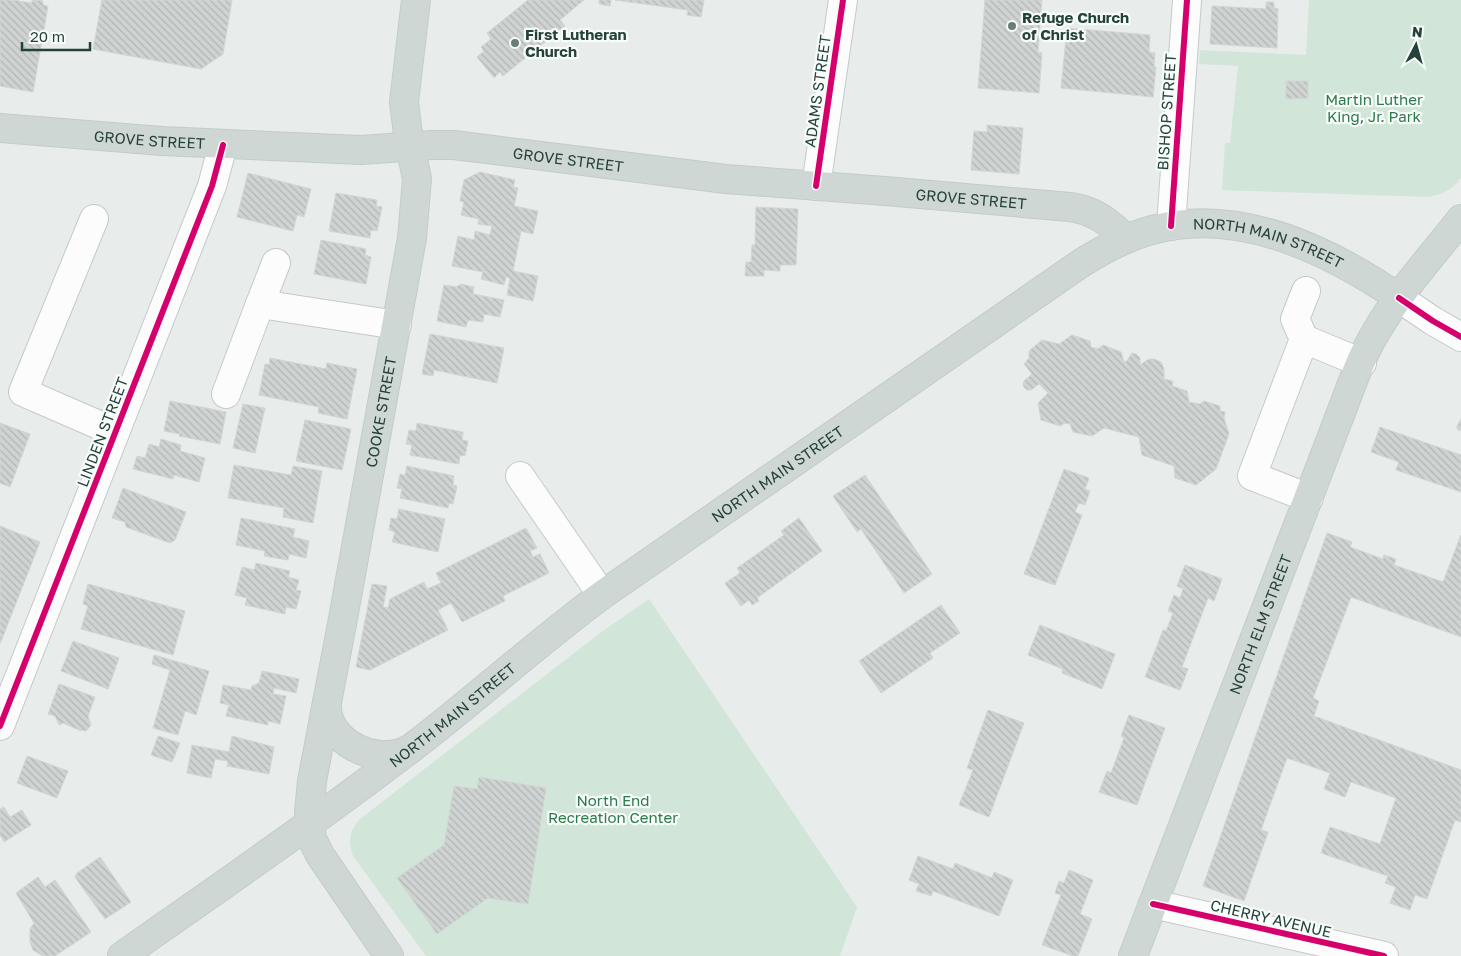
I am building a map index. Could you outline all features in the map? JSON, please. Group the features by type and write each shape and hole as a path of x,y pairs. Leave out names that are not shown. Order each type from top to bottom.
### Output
{"main road":[{"name":"COOKE STREET","path":"389,956 327,868 315,846 310,823 309,803 412,238 417,188 404,102 416,0"},
{"name":"GROVE STREET","path":"0,128 223,145 361,150 444,144 480,147 726,179 1079,208 1099,216 1126,239"},
{"path":"1399,298 1461,220"},
{"name":"NORTH MAIN STREET","path":"122,956 310,823 411,748 536,645 602,595 1080,264 1126,239 1153,229 1171,226 1198,223 1229,225 1279,236 1338,260 1372,279 1399,298"},
{"name":"NORTH ELM STREET","path":"1133,956 1308,498 1362,363 1375,333 1399,298"},
{"path":"327,697 326,710 330,723 348,743 364,751 382,755 398,754 411,748"}],"street":[{"name":"ADAMS STREET","path":"816,186 842,0"},
{"name":"BISHOP STREET","path":"1171,226 1187,0"},
{"name":"LINDEN STREET","path":"0,726 212,186 223,145"},
{"path":"94,219 23,392 115,432"},
{"path":"226,394 276,264"},
{"path":"1306,291 1295,319 1304,339 1362,363"},
{"path":"1399,298 1461,337"},
{"path":"260,304 397,326"},
{"path":"1304,339 1252,476 1308,498"},
{"path":"520,476 602,595"},
{"name":"CHERRY AVENUE","path":"1153,904 1384,956"}],"green space":[{"name":"Martin Luther King, Jr. Park","path":"1309,0 1461,0 1461,178 1450,189 1438,195 1428,197 1222,190 1225,143 1230,143 1238,66 1199,64 1200,50 1306,55"},
{"name":"North End Recreation Center","path":"649,599 857,907 840,956 426,956 353,856 350,836 354,828 360,819 600,633"}],"building":[{"path":"0,0 32,3 32,0 43,1 43,5 48,6 33,92 0,86"},
{"path":"102,0 232,0 223,54 201,69 93,49"},
{"name":"First Lutheran Church","path":"528,0 584,0 560,20 565,26 503,76 500,72 494,78 477,57 484,51 481,47 491,39 487,33"},
{"path":"599,0 611,0 610,6 599,4"},
{"path":"615,0 704,0 701,17 687,15 688,10"},
{"name":"Refuge Church of Christ","path":"985,0 1042,0 1038,52 1042,53 1039,93 978,88"},
{"path":"1266,2 1274,2 1274,8 1278,9 1277,48 1210,44 1212,6 1266,9"},
{"path":"1067,28 1150,35 1149,52 1155,53 1154,67 1156,67 1153,97 1061,88"},
{"path":"1286,81 1308,81 1308,98 1286,99"},
{"path":"987,125 1023,128 1019,174 971,170 974,131 987,132"},
{"path":"480,172 515,180 513,187 518,188 514,206 538,211 533,234 521,231 513,271 538,276 533,301 507,295 510,278 506,277 504,285 481,279 483,272 452,266 458,236 474,240 475,231 490,235 492,226 478,224 479,219 461,215 464,202 460,201 464,180"},
{"path":"248,173 311,189 304,217 297,215 293,231 237,217"},
{"path":"336,193 377,200 376,206 382,207 377,231 371,230 370,238 329,231"},
{"path":"756,207 798,209 796,265 780,265 780,271 764,270 764,276 745,276 746,262 751,262 752,245 755,245"},
{"path":"321,240 366,249 365,255 371,257 366,284 314,274"},
{"path":"461,284 474,287 473,294 504,300 500,317 484,314 483,322 468,320 466,327 437,321 444,285 456,287"},
{"path":"430,334 504,348 497,383 434,370 433,376 422,374"},
{"path":"1072,335 1090,341 1091,347 1098,349 1103,345 1121,352 1124,362 1127,361 1132,353 1140,358 1140,365 1149,359 1161,362 1164,369 1164,379 1173,381 1172,386 1187,391 1189,402 1200,404 1204,401 1220,406 1220,411 1225,412 1224,418 1229,434 1216,469 1196,485 1175,478 1174,466 1142,455 1139,437 1104,428 1092,436 1073,432 1070,424 1065,423 1060,426 1041,420 1038,403 1048,393 1039,384 1031,390 1027,390 1023,386 1024,381 1032,374 1024,364 1029,358 1029,351 1042,340 1059,344"},
{"path":"270,358 326,369 327,363 357,369 347,419 318,413 319,407 259,395 265,364 269,365"},
{"path":"170,401 226,412 220,444 164,431"},
{"path":"243,404 265,408 255,453 233,448"},
{"path":"1461,419 1461,431 1457,429 1457,426"},
{"path":"305,420 351,429 342,470 296,461"},
{"path":"0,423 30,434 10,487 0,483"},
{"path":"417,423 463,432 462,440 468,441 465,456 460,455 459,464 410,455 412,445 406,444 409,430 416,431"},
{"path":"1380,427 1461,455 1461,492 1396,470 1399,462 1371,452"},
{"path":"161,439 181,445 180,451 205,458 199,482 174,475 173,479 133,469 137,456 145,458 149,444 159,447"},
{"path":"234,465 291,475 293,466 322,471 313,523 283,517 284,508 228,498"},
{"path":"407,466 454,476 453,485 457,486 453,504 449,503 448,508 400,498 402,489 397,488 400,474 405,475"},
{"path":"1064,469 1089,478 1085,489 1090,491 1085,505 1079,503 1075,512 1082,515 1055,585 1024,574"},
{"path":"865,475 932,574 904,593 861,529 857,532 833,496"},
{"path":"123,488 186,512 175,540 170,543 126,527 125,522 112,518"},
{"path":"399,509 445,519 438,552 392,542 395,532 389,530 391,518 397,519"},
{"path":"241,518 295,529 293,537 309,541 306,558 289,554 288,560 264,556 265,551 236,545"},
{"path":"799,518 822,551 757,598 759,601 752,605 749,600 741,606 725,583 740,573 737,568 784,535 781,531"},
{"path":"0,526 40,542 0,644"},
{"path":"526,528 537,548 530,551 533,557 540,554 549,573 503,596 505,601 462,622 451,603 438,610 448,630 370,670 356,667 372,584 387,586 383,607 388,608 390,599 424,582 427,589 441,583 436,573"},
{"path":"1327,533 1352,542 1350,547 1383,559 1384,555 1396,559 1394,565 1443,582 1461,535 1461,637 1351,597 1313,698 1319,701 1314,716 1461,770 1461,822 1455,820 1427,899 1415,895 1410,910 1390,903 1396,887 1385,883 1388,876 1321,853 1330,827 1380,844 1396,798 1351,782 1345,797 1324,789 1330,773 1287,758 1261,830 1268,832 1244,901 1203,886"},
{"path":"256,563 290,571 288,577 299,580 296,590 301,591 296,609 286,607 285,614 245,605 247,598 235,595 242,567 254,570"},
{"path":"1185,565 1222,579 1214,601 1208,598 1182,667 1188,669 1180,690 1145,677 1163,630 1166,631 1173,613 1168,611 1174,595 1180,598 1183,589 1177,586"},
{"path":"88,584 185,611 173,655 81,629 88,606 83,604"},
{"path":"941,605 960,633 930,653 933,658 881,693 859,661"},
{"path":"1040,625 1115,654 1102,689 1062,673 1063,669 1028,655"},
{"path":"73,641 119,658 108,689 61,671"},
{"path":"154,655 209,671 196,715 185,711 178,735 153,728 170,670 152,664"},
{"path":"262,671 299,679 296,693 274,688 273,694 286,696 280,724 268,721 268,725 226,716 229,705 220,703 223,685 251,690 252,686 259,683"},
{"path":"59,684 95,697 88,716 91,725 86,731 63,723 59,725 55,716 48,714"},
{"path":"988,710 1024,723 989,817 959,805 973,770 967,768"},
{"path":"1129,715 1165,728 1137,805 1099,792 1107,771 1111,773 1124,738 1121,736"},
{"path":"158,736 180,743 172,762 151,755"},
{"path":"232,736 274,747 269,774 227,766 228,761 215,759 211,778 187,773 192,745 229,752"},
{"path":"27,756 68,771 57,798 17,783"},
{"path":"479,777 546,788 528,904 488,898 437,934 397,878 444,845 454,786 477,789"},
{"path":"4,807 10,817 22,810 31,825 4,842 0,835 0,809"},
{"path":"918,856 953,869 955,863 992,878 994,872 1013,880 999,916 933,891 931,896 916,891 919,884 909,880"},
{"path":"100,857 131,902 105,919 75,877 77,873"},
{"path":"1069,870 1093,880 1080,914 1092,919 1078,956 1042,945 1061,895 1055,893 1059,881 1064,883"},
{"path":"38,877 45,887 55,880 91,932 55,956 43,956 33,950 30,942 30,929 34,923 16,893"}],"cycle path":[{"path":"816,186 843,0"},
{"path":"1171,226 1187,0"},
{"path":"0,726 212,186 223,145"},
{"path":"1399,298 1461,337"},
{"path":"1153,904 1384,956"}],"place":[{"name":"Refuge Church of Christ","path":"1012,26"},
{"name":"First Lutheran Church","path":"515,43"}]}
